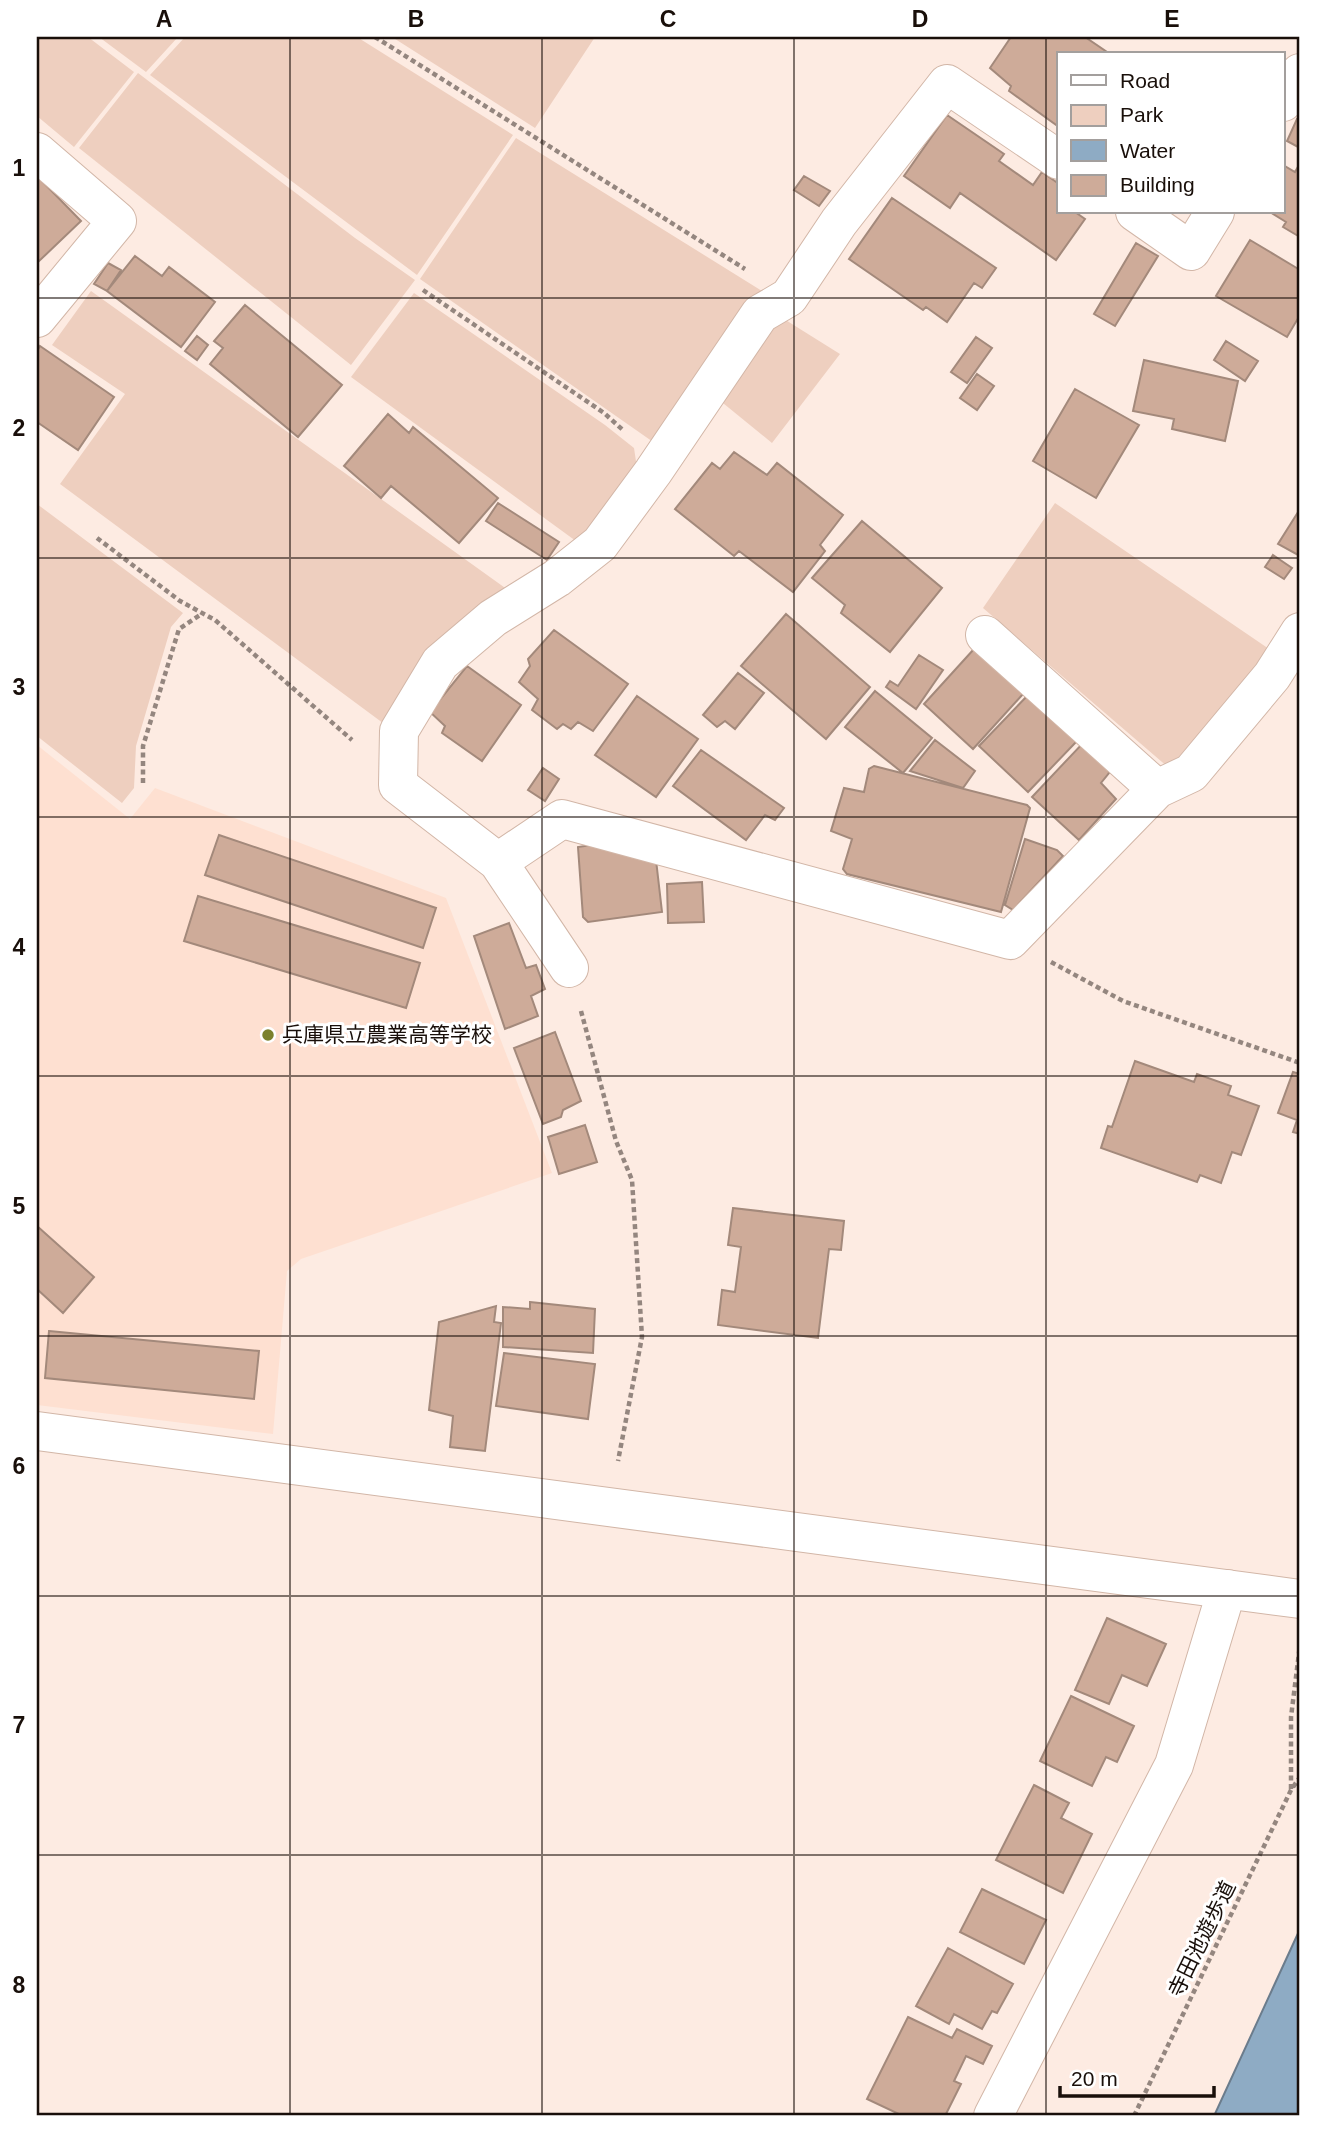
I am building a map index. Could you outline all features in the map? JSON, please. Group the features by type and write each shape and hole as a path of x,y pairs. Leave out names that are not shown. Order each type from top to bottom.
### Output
{"street":[{"path":"1284,100 1300,74"},
{"path":"569,968 498,862 398,785 399,731 440,663 493,618 556,578 600,544 653,472 760,314 789,298 839,222 947,84 1057,159"},
{"path":"37,152 117,221 37,318"},
{"path":"1138,214 1191,251 1214,214"},
{"path":"498,862 562,819 1010,940 1157,789 1191,773 1272,676 1300,632"},
{"path":"985,635 1157,789"},
{"path":"37,1431 1300,1599"},
{"path":"992,2116 1174,1765 1227,1589"}],"path":[{"path":"375,37 789,298"},
{"path":"423,290 604,413 639,445 653,472"},
{"path":"97,538 180,601 215,620 331,721 398,785"},
{"path":"143,783 143,746 179,629 203,613"},
{"path":"1010,940 1123,1001 1300,1063"},
{"path":"569,968 616,1141 632,1180 642,1337 609,1507"},
{"path":"1291,1790 1291,1717 1300,1636"},
{"name":"寺田池遊歩道","path":"1134,2116 1291,1790 1300,1777"}],"shaded area":[{"name":"兵庫県立農業高等学校","path":"37,745 130,819 155,788 446,898 552,1173 301,1259 287,1271 273,1434 37,1405"}],"green space":[{"path":"37,37 88,37 134,72 74,147 37,116"},
{"path":"99,37 178,37 146,72"},
{"path":"185,37 357,37 513,135 417,275 150,75"},
{"path":"392,37 595,37 535,128"},
{"path":"138,73 355,238 415,280 351,365 79,148"},
{"path":"516,138 762,291 656,444 420,279"},
{"path":"91,291 508,590 391,729 60,484 125,394 52,345"},
{"path":"414,293 634,448 637,468 580,544 351,377"},
{"path":"784,319 840,354 772,443 718,399 771,320"},
{"path":"1055,503 1272,651 1169,768 983,608"},
{"path":"37,504 183,613 171,627 136,746 134,788 122,803 37,736"}],"water":[{"path":"1300,1929 1300,2116 1214,2116"}],"building":[{"path":"1011,37 1085,37 1107,52 1057,52 1057,126 1009,91 1011,86 990,68"},
{"path":"947,115 1004,154 999,161 1033,185 1042,172 1057,183 1057,214 1078,214 1085,219 1056,260 960,193 950,208 904,176"},
{"path":"1297,119 1300,120 1300,148 1287,141"},
{"path":"1300,163 1300,237 1283,227 1286,222 1273,214 1284,214 1284,166 1295,172"},
{"path":"804,176 830,191 819,206 794,190"},
{"path":"37,178 81,221 37,263"},
{"path":"892,198 996,268 982,288 974,283 947,322 926,307 923,310 849,259"},
{"path":"1250,240 1300,270 1300,315 1287,337 1216,296"},
{"path":"1136,243 1158,256 1115,326 1094,314"},
{"path":"135,256 162,276 169,267 215,302 181,347 107,291"},
{"path":"108,263 121,270 107,291 94,284"},
{"path":"245,305 342,385 298,437 210,364 223,348 214,341"},
{"path":"197,336 208,345 197,360 185,351"},
{"path":"976,337 992,348 967,383 951,372"},
{"path":"1226,341 1258,361 1245,381 1214,360"},
{"path":"40,346 114,397 78,450 37,422 37,351"},
{"path":"1144,360 1238,381 1225,441 1172,429 1174,419 1133,411"},
{"path":"977,374 994,386 977,410 960,398"},
{"path":"1075,389 1139,425 1096,498 1033,461"},
{"path":"388,414 409,433 413,427 498,498 459,543 391,486 381,498 344,466"},
{"path":"734,452 767,475 777,463 843,515 820,545 825,551 793,592 739,551 734,556 675,509 712,463 720,469"},
{"path":"498,503 559,542 547,560 486,521"},
{"path":"1300,509 1300,556 1278,544"},
{"path":"862,521 942,588 890,652 841,613 845,605 812,578"},
{"path":"1273,555 1292,568 1284,579 1265,567"},
{"path":"786,614 870,687 826,739 741,666"},
{"path":"554,630 628,684 593,731 578,722 571,729 563,724 557,729 532,710 538,699 519,682 530,666 528,659"},
{"path":"974,649 1023,694 973,749 924,704"},
{"path":"919,655 943,670 916,709 886,687 890,681 898,686"},
{"path":"467,666 521,705 482,761 442,733 445,726 430,712"},
{"path":"738,673 764,693 735,729 725,721 717,727 703,715"},
{"path":"875,691 932,738 903,773 845,727"},
{"path":"1029,694 1077,741 1028,792 979,746"},
{"path":"637,696 698,739 656,797 595,755"},
{"path":"935,740 975,771 963,788 910,771"},
{"path":"1083,743 1107,763 1109,773 1101,783 1116,799 1079,840 1032,797"},
{"path":"701,750 784,808 775,820 765,815 746,840 673,786"},
{"path":"874,766 1027,805 1030,808 1001,912 847,874 843,869 852,839 831,831 844,788 864,792 869,769"},
{"path":"543,768 559,779 545,801 528,790"},
{"path":"219,835 436,908 423,948 205,875"},
{"path":"1025,839 1057,850 1063,856 1013,910 1005,905"},
{"path":"618,841 656,860 662,912 588,922 583,917 578,847"},
{"path":"702,882 704,922 668,923 667,884"},
{"path":"198,896 420,963 406,1008 184,941"},
{"path":"509,923 526,968 536,965 545,989 531,996 538,1016 505,1029 474,936"},
{"path":"555,1032 581,1101 563,1110 561,1117 543,1124 514,1048"},
{"path":"1135,1061 1194,1082 1197,1074 1231,1086 1228,1095 1259,1106 1241,1155 1232,1152 1221,1183 1200,1175 1197,1182 1101,1148 1108,1126 1112,1127"},
{"path":"1293,1072 1300,1074 1300,1134 1293,1132 1297,1120 1278,1113"},
{"path":"585,1125 597,1162 559,1174 548,1137"},
{"path":"733,1208 844,1221 841,1250 829,1249 818,1338 718,1325 722,1290 735,1292 741,1247 728,1245"},
{"path":"37,1226 94,1277 63,1313 37,1289"},
{"path":"530,1302 595,1309 593,1353 503,1347 503,1307 530,1309"},
{"path":"496,1306 494,1322 501,1323 485,1451 450,1447 453,1416 429,1410 439,1322"},
{"path":"49,1331 259,1351 254,1399 45,1378"},
{"path":"504,1353 595,1364 588,1419 496,1406"},
{"path":"1107,1618 1166,1644 1147,1686 1122,1675 1109,1704 1075,1690"},
{"path":"1071,1696 1134,1726 1117,1762 1106,1757 1092,1786 1040,1761"},
{"path":"1034,1785 1069,1803 1061,1818 1092,1834 1063,1893 996,1860"},
{"path":"982,1889 1046,1920 1024,1964 960,1932"},
{"path":"948,1948 1013,1984 997,2013 992,2011 982,2029 954,2014 949,2024 916,2006"},
{"path":"908,2017 952,2038 957,2029 992,2046 983,2064 966,2056 954,2081 961,2084 945,2116 903,2116 867,2099"}],"place":[{"name":"兵庫県立農業高等学校","path":"268,1035"}]}
